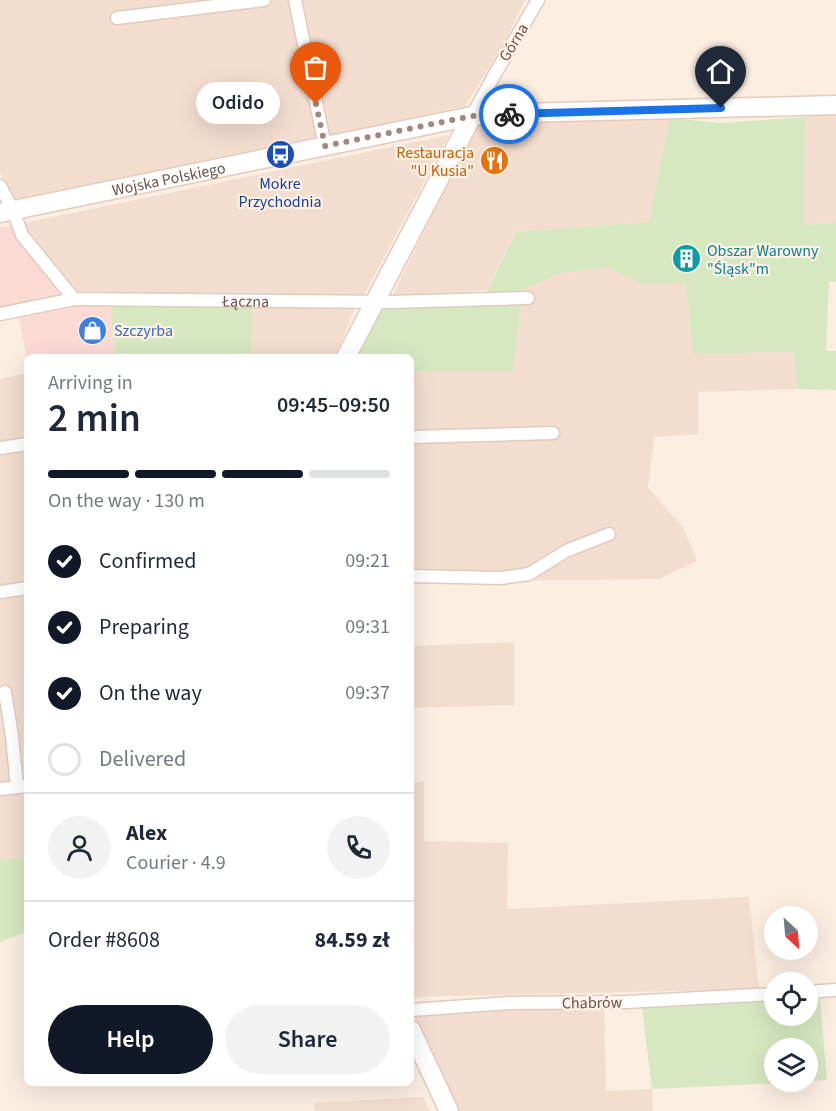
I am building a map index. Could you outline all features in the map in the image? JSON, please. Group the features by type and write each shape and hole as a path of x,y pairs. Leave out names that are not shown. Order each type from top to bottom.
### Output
{"street":[{"path":"117,18 264,0"},
{"path":"295,0 325,146"},
{"name":"Górna","path":"472,116 538,0"},
{"name":"Wojska Polskiego","path":"6,212 472,116 836,105"},
{"path":"348,354 472,116"},
{"path":"0,186 6,212 74,299 0,314"},
{"name":"Łączna","path":"74,299 374,301 528,297"},
{"path":"414,437 553,433"},
{"path":"0,448 24,444"},
{"path":"414,576 501,578 529,574 566,551 609,534"},
{"path":"0,592 24,588"},
{"path":"0,789 22,787 5,692"},
{"path":"818,991 836,990"},
{"name":"Chabrów","path":"414,1011 509,1003 627,1002 764,995"},
{"path":"414,1037 448,1111"}],"shaded area":[{"path":"0,0 525,0 505,41 465,106 280,147 15,200 0,172"},
{"path":"836,113 836,223 804,225 805,117"},
{"path":"670,118 649,222 516,232 487,290 392,297 477,121"},
{"path":"449,135 363,297 81,295 28,233 24,223"},
{"path":"24,223 28,233 81,295 110,304 115,354 26,354 17,307 0,310 0,228"},
{"path":"607,267 639,283 686,283 693,354 794,352 797,389 698,392 698,434 654,437 648,488 683,527 697,561 659,579 414,582 414,371 513,371 523,290 558,274"},
{"path":"251,305 355,307 337,354 251,354"},
{"path":"24,374 24,444 0,451 0,379"},
{"path":"24,450 24,584 0,588 0,454"},
{"path":"24,593 24,782 0,786 0,597"},
{"path":"514,642 514,705 414,708 414,646"},
{"path":"424,781 424,841 508,843 507,909 749,897 759,989 414,997 414,783"},
{"path":"24,793 24,859 0,859 0,795"},
{"path":"604,1007 606,1091 652,1089 653,1111 457,1111 414,1013"},
{"path":"423,1097 430,1111 315,1111 314,1103"}],"green space":[{"path":"805,117 804,225 836,223 836,282 829,282 826,351 836,351 836,390 797,389 794,352 693,354 686,284 639,283 607,267 558,274 523,290 513,371 414,371 414,354 358,354 381,306 481,304 516,232 649,222 670,118 720,123"},
{"path":"110,304 251,305 251,354 115,354"},
{"path":"0,859 24,859 24,933 0,942"},
{"path":"818,999 820,999 827,1080 818,1080 818,1038 764,1038 764,1084 652,1089 642,1008 764,1002 764,1026 818,1026"}],"way so far":[{"path":"316,104 325,146 472,116 509,114"}],"place":[{"name":"Odido","path":"316,104"},
{"name":"Mokre Przychodnia","path":"280,155"},
{"name":"Restauracja \"U Kusia\"","path":"495,161"},
{"name":"Obszar Warowny \"Śląsk\"m","path":"686,259"},
{"name":"Szczyrba","path":"93,330"}],"route":[{"path":"509,114 721,108"}]}
